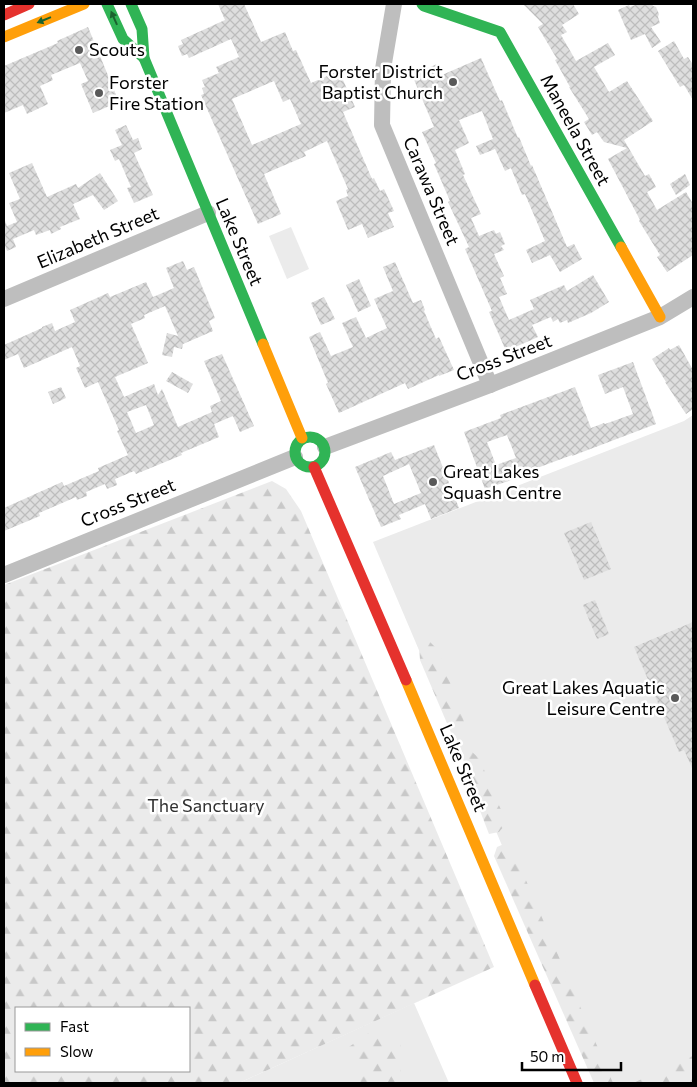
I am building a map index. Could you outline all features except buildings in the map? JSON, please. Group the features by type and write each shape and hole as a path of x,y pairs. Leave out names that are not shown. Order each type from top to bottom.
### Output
{"street":[{"path":"4,15 29,4"},
{"path":"4,37 84,4"},
{"name":"Lake Street","path":"107,4 123,39 144,58"},
{"name":"Lake Street","path":"131,4 142,29 144,58 302,438"},
{"name":"Carawa Street","path":"394,4 383,69 382,126 490,385"},
{"name":"Maneela Street","path":"422,4 500,32 660,317"},
{"name":"Elizabeth Street","path":"4,299 208,213"},
{"name":"Cross Street","path":"325,447 490,385 660,317 693,297"},
{"path":"315,437 325,447 326,452 322,461 314,467 305,467 295,457 295,447 302,438 315,437"},
{"name":"Cross Street","path":"4,575 295,457"},
{"name":"Lake Street","path":"314,467 577,1083"}],"green space":[{"path":"291,227 309,269 287,279 269,236"},
{"path":"693,415 693,1069 660,1083 603,1083 373,542 684,421"},
{"name":"The Sanctuary","path":"272,481 286,489 301,511 494,967 239,1083 4,1083 4,585"},
{"path":"426,638 439,651 467,730 461,735 452,735 420,660 419,643"},
{"path":"472,752 481,760 488,782 505,818 505,825 499,832 489,834 477,803 462,756"},
{"path":"504,844 513,850 613,1083 594,1083 494,856 497,847"},
{"path":"414,1003 449,1083 239,1083"},
{"path":"373,1030 401,1040 401,1083 361,1083 346,1049"},
{"path":"693,1056 693,1083 633,1083 681,1060"}],"traffic: fast":[{"path":"107,4 123,39 144,58"},
{"path":"131,4 142,29 144,58 263,344"},
{"path":"422,4 500,32 621,247"},
{"path":"310,437 321,441 325,452 321,463 310,467 299,463 295,452 299,441 310,437"}],"traffic: slow":[{"path":"4,37 84,4"},
{"path":"621,247 660,317"},
{"path":"263,344 302,438"},
{"path":"406,680 535,985"}],"traffic: jam":[{"path":"4,15 29,4"},
{"path":"314,467 406,680"},
{"path":"535,985 577,1083"}],"place":[{"name":"Scouts","path":"79,50"},
{"name":"Forster District Baptist Church","path":"453,82"},
{"name":"Forster Fire Station","path":"99,93"},
{"name":"Great Lakes Squash Centre","path":"433,482"},
{"name":"Great Lakes Aquatic Leisure Centre","path":"675,698"}]}
